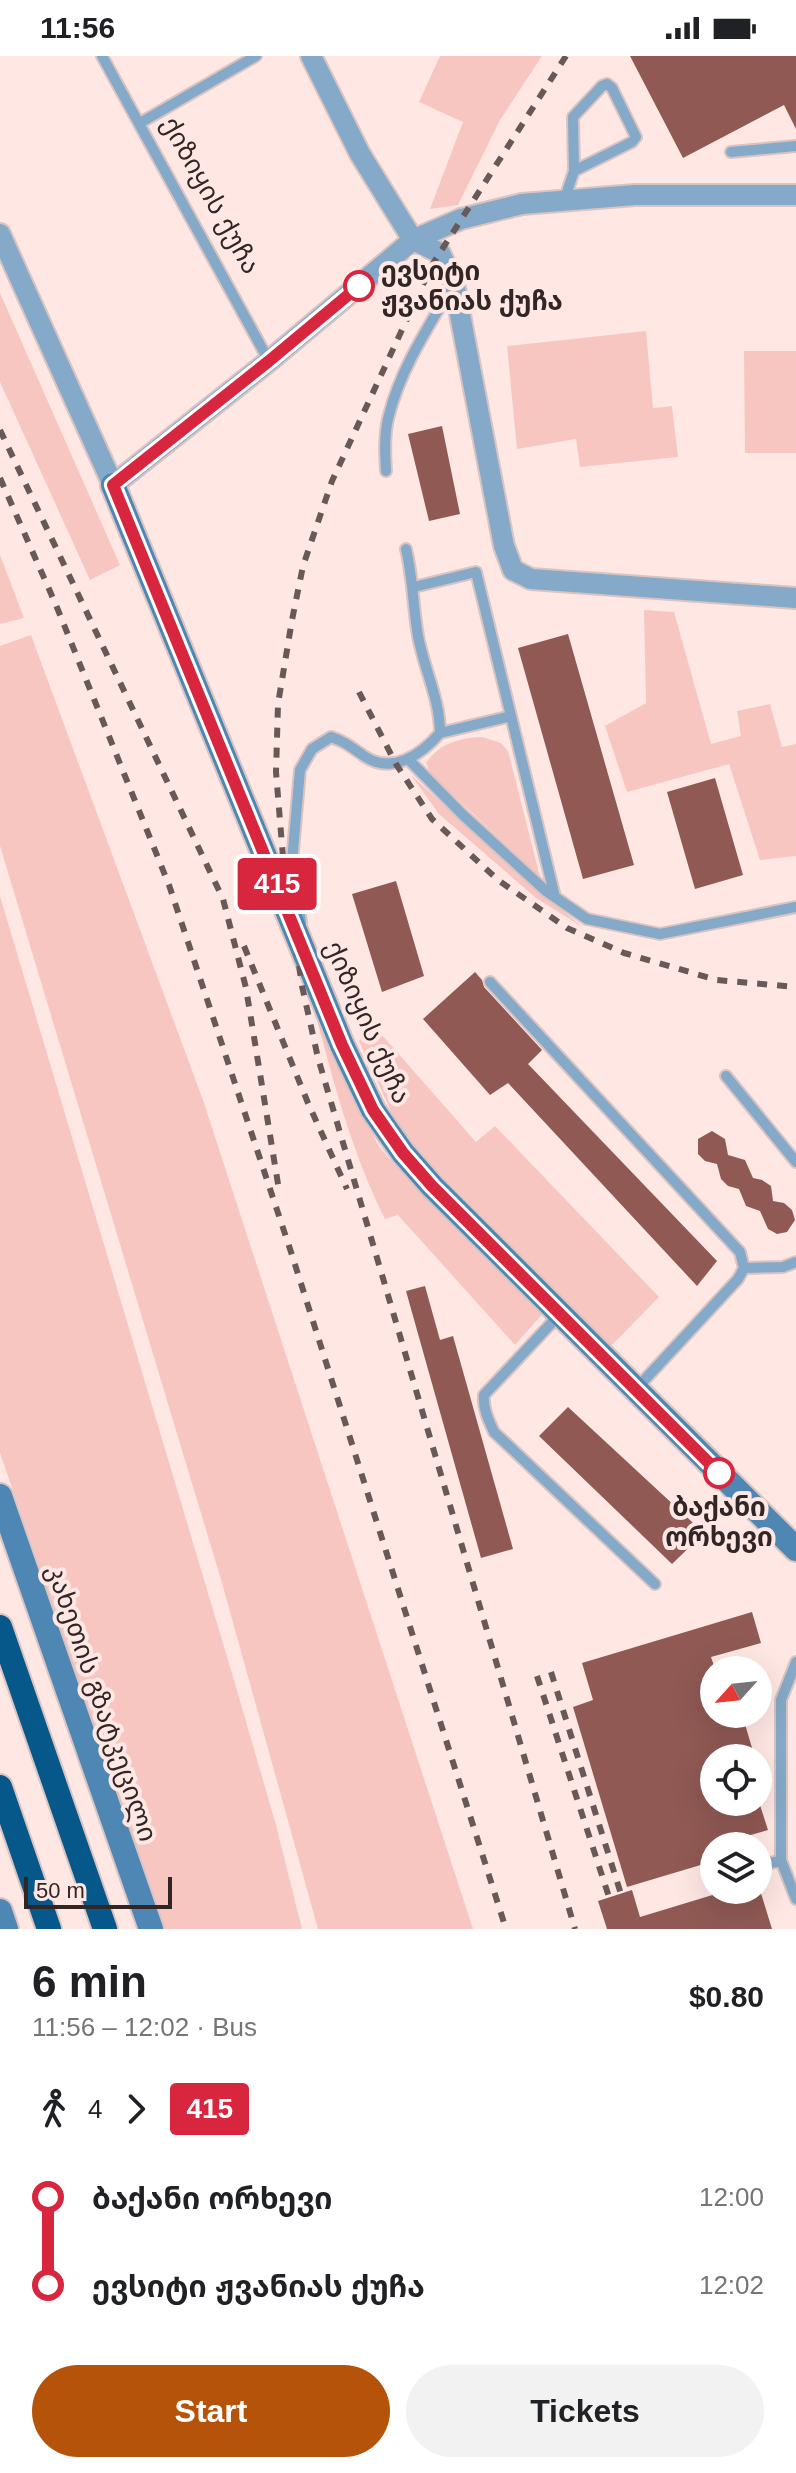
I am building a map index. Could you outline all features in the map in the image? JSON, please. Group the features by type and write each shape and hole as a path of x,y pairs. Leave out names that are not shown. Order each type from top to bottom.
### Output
{"highway":[{"path":"0,1627 105,1929"},
{"path":"0,1787 49,1929"}],"street":[{"path":"311,56 360,154 413,240 440,253 454,283 504,546 513,570 531,579 796,598"},
{"path":"113,485 269,361 413,240 476,215 522,204 635,195 796,195"},
{"name":"ქიზიყის ქუჩა","path":"0,234 113,485 342,1045 373,1110 403,1153 796,1549"},
{"name":"კახეთის გზატკეცილი","path":"0,1496 151,1929"},
{"path":"0,1911 6,1929"}],"lane":[{"name":"ქიზიყის ქუჩა","path":"102,56 269,361"},
{"path":"140,123 256,56"},
{"path":"564,201 574,171 573,117 607,84 612,88 636,137 632,142 574,171"},
{"path":"731,152 796,146"},
{"path":"386,471 389,415 415,349 454,283"},
{"path":"406,549 414,587 418,637 440,712 440,733"},
{"path":"414,587 476,572 555,897"},
{"path":"306,955 292,862 300,770 312,749 331,737 350,744 365,757 385,765 396,764 428,748 440,733 511,716"},
{"path":"408,759 463,815 555,897 587,919 660,934 796,907"},
{"path":"490,982 740,1252 744,1268 738,1279 635,1390"},
{"path":"726,1076 796,1162"},
{"path":"744,1268 783,1267 796,1262"},
{"path":"560,1314 484,1395 486,1416 494,1432 655,1584"},
{"path":"796,1662 781,1700 781,1860 796,1899"},
{"path":"772,1863 781,1860"}],"shaded area":[{"path":"440,56 542,56 500,120 458,205 430,209 463,122 419,102"},
{"path":"0,293 120,565 90,580 0,382"},
{"path":"646,331 653,408 672,406 678,457 580,467 576,439 517,449 507,346"},
{"path":"744,351 796,351 796,453 745,453"},
{"path":"0,555 24,618 0,624"},
{"path":"644,610 674,612 711,744 741,736 737,711 770,704 782,747 796,744 796,856 760,860 729,764 627,792 605,726 646,703"},
{"path":"31,635 203,1100 473,1929 318,1929 222,1583 0,846 0,646"},
{"path":"482,737 501,743 508,751 540,877 430,773 426,763 444,746 458,740"},
{"path":"411,775 522,877 584,928 536,898 439,814"},
{"path":"0,896 231,1670 276,1825 302,1929 164,1929 0,1453"},
{"path":"316,1016 378,1145 544,1312 515,1345 398,1215 385,1219 354,1145"},
{"path":"374,1026 476,1142 495,1126 659,1297 611,1346 415,1149 394,1118 359,1041"}],"building":[{"path":"630,56 796,56 796,129 784,105 683,158"},
{"path":"442,426 460,514 429,521 408,434"},
{"path":"568,634 634,865 583,879 518,648"},
{"path":"715,778 743,875 695,889 667,792"},
{"path":"396,881 424,976 382,992 352,894"},
{"path":"475,972 484,987 542,1050 528,1064 717,1261 697,1286 508,1083 490,1095 423,1019"},
{"path":"712,1131 725,1139 728,1155 745,1160 753,1178 771,1186 773,1201 784,1203 792,1210 795,1220 787,1232 777,1234 768,1229 760,1211 746,1206 739,1189 728,1186 721,1179 717,1164 705,1161 698,1154 698,1139"},
{"path":"425,1286 440,1340 453,1336 513,1549 481,1558 406,1291"},
{"path":"568,1407 704,1533 672,1564 539,1436"},
{"path":"752,1612 761,1643 715,1656 700,1656 700,1728 746,1728 751,1744 700,1744 700,1816 764,1816 768,1830 700,1832 700,1865 627,1887 573,1707 593,1700 582,1663"},
{"path":"632,1890 640,1917 700,1899 700,1904 764,1904 772,1929 607,1929 598,1901"}],"railway":[{"path":"566,56 432,265 332,481 303,566 292,620 278,704 276,772 287,906 318,1058 575,1929"},
{"path":"0,430 223,899 246,988 279,1190"},
{"path":"0,478 56,605 169,885 291,1252 506,1929"},
{"path":"359,692 396,764 432,819 498,880 567,928 624,953 717,980 796,987"},
{"path":"244,946 347,1189"},
{"path":"551,1672 621,1894"},
{"path":"537,1676 609,1897"}],"bus line":[{"name":"415","path":"359,286 113,485 342,1045 373,1110 403,1153 432,1186 719,1473"}],"place":[{"name":"ევსიტი ჟვანიას ქუჩა","path":"359,286"},
{"name":"ბაქანი ორხევი","path":"719,1473"}]}
